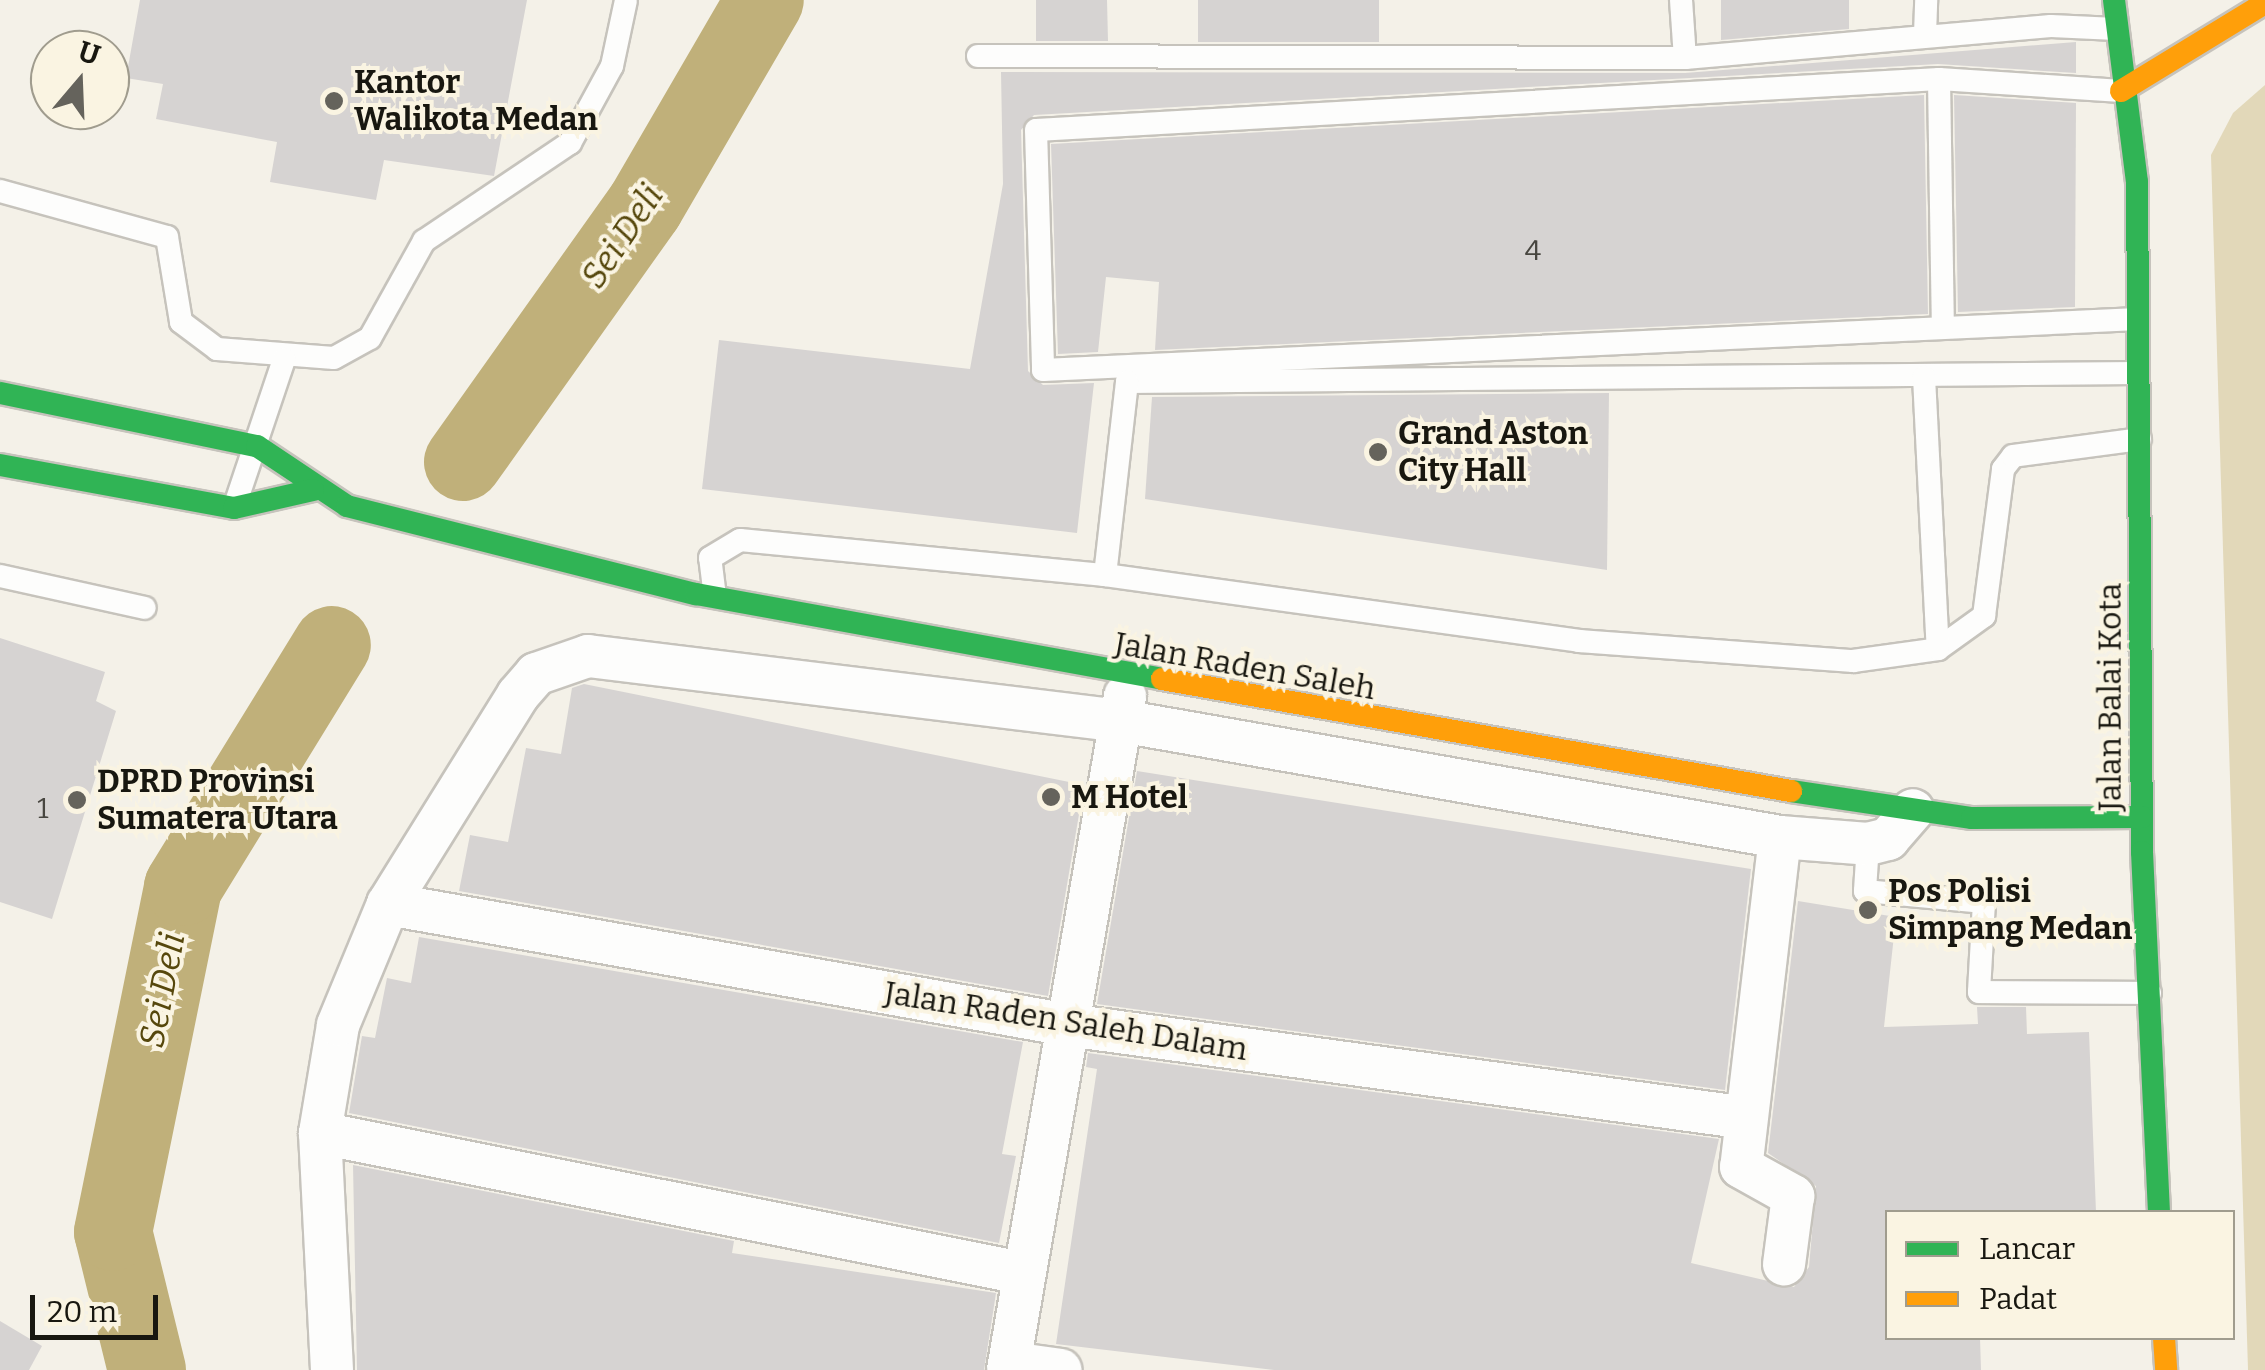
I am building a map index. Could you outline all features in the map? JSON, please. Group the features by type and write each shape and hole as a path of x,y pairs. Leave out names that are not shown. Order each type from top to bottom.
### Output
{"main road":[{"name":"Jalan Balai Kota","path":"2114,0 2121,91 2137,182 2144,439 2142,817 2159,1210"},
{"path":"2121,91 2265,3"},
{"path":"0,393 258,446"},
{"name":"Jalan Raden Saleh","path":"258,446 314,490 347,506 705,596 1128,679 1709,779 2003,820 2142,817"},
{"path":"0,464 234,508 314,490"},
{"path":"2164,1340 2166,1370"}],"street":[{"path":"332,1370 320,1133 338,1025 388,904 518,695 560,661 588,656 1121,722 1780,837 1868,844 1888,839 1913,810"},
{"path":"1061,1370 1009,1367 1022,1273 1128,679"},
{"path":"1704,826 1709,779"},
{"path":"1780,837 1743,1172 1793,1196 1784,1264"},
{"name":"Jalan Raden Saleh Dalam","path":"388,904 1068,1024 1747,1118"},
{"path":"320,1133 1022,1273"}],"lane":[{"path":"0,190 167,238 182,322 195,337 284,359 334,358 370,338 424,242 570,143 612,66 626,0"},
{"path":"1681,0 1684,58"},
{"path":"1925,36 1926,0"},
{"path":"978,56 1684,58 1925,36 2116,29"},
{"path":"2121,91 1939,79 1036,130 1043,370 1943,322 2138,319"},
{"path":"1939,79 1943,322"},
{"path":"234,508 258,446 284,359"},
{"path":"1105,574 1126,382 2142,373"},
{"path":"1924,377 1938,649"},
{"path":"705,596 710,558 740,540 1105,574 1579,641 1853,661 1938,649 1984,616 2002,470 2012,456 2144,439"},
{"path":"0,576 144,608"},
{"path":"1868,844 1865,891 1984,902 1979,992 2150,994"}],"shaded area":[{"path":"2265,85 2265,1370 2248,1370 2211,155 2233,113"}],"building":[{"name":"Kantor Walikota Medan","path":"140,0 527,0 494,176 384,160 376,200 270,182 277,142 156,119 163,84 130,79"},
{"path":"1036,0 1107,0 1108,41 1036,41"},
{"path":"1198,0 1379,0 1379,42 1198,42"},
{"path":"1721,0 1849,0 1849,29 1721,40"},
{"path":"2076,42 2076,73 1938,64 1034,115 1021,130 1028,371 1043,385 1094,383 1077,533 702,489 719,340 970,369 1003,184 1001,72 1685,73"},
{"path":"1924,95 1928,314 1155,350 1159,282 1106,277 1098,352 1058,354 1051,144"},
{"path":"1954,95 2076,103 2075,307 1958,312"},
{"name":"Grand Aston City Hall","path":"1609,393 1607,570 1145,499 1152,397"},
{"path":"0,638 105,672 96,701 116,711 52,919 0,902"},
{"path":"584,684 1084,785 1048,996 459,891 470,835 508,842 526,748 561,754 572,688"},
{"path":"1137,771 1751,869 1725,1090 1097,1004"},
{"path":"1798,901 1896,917 1884,1027 1978,1024 1977,1007 2026,1007 2027,1034 2089,1032 2096,1210 1885,1210 1885,1340 1980,1340 1981,1370 1274,1370 1056,1344 1097,1069 1086,1067 1088,1053 1719,1139 1691,1263 1794,1287 1809,1267 1816,1186 1768,1153"},
{"path":"419,937 1023,1042 1002,1154 1016,1156 999,1243 349,1113 362,1036 375,1038 387,978 411,983"},
{"path":"353,1165 734,1241 732,1253 996,1293 984,1370 357,1370"},
{"path":"0,1321 42,1346 29,1370 0,1370"}],"waterway":[{"name":"Sei Deli","path":"463,462 645,206 765,0"},
{"name":"Sei Deli","path":"147,1370 113,1232 183,887 332,645"}],"traffic: fast":[{"path":"2114,0 2137,182 2142,852 2159,1210"},
{"path":"0,393 257,446 347,506 696,594 1162,679"},
{"path":"0,465 234,508 313,490"},
{"path":"1791,791 1972,818 2142,817"}],"traffic: slow":[{"path":"2121,91 2265,3"},
{"path":"1162,679 1791,791"},
{"path":"2164,1340 2166,1370"}],"place":[{"name":"Kantor Walikota Medan","path":"334,101"},
{"name":"Grand Aston City Hall","path":"1378,452"},
{"name":"M Hotel","path":"1051,797"},
{"name":"DPRD Provinsi Sumatera Utara","path":"77,800"},
{"name":"Pos Polisi Simpang Medan","path":"1868,910"}]}
